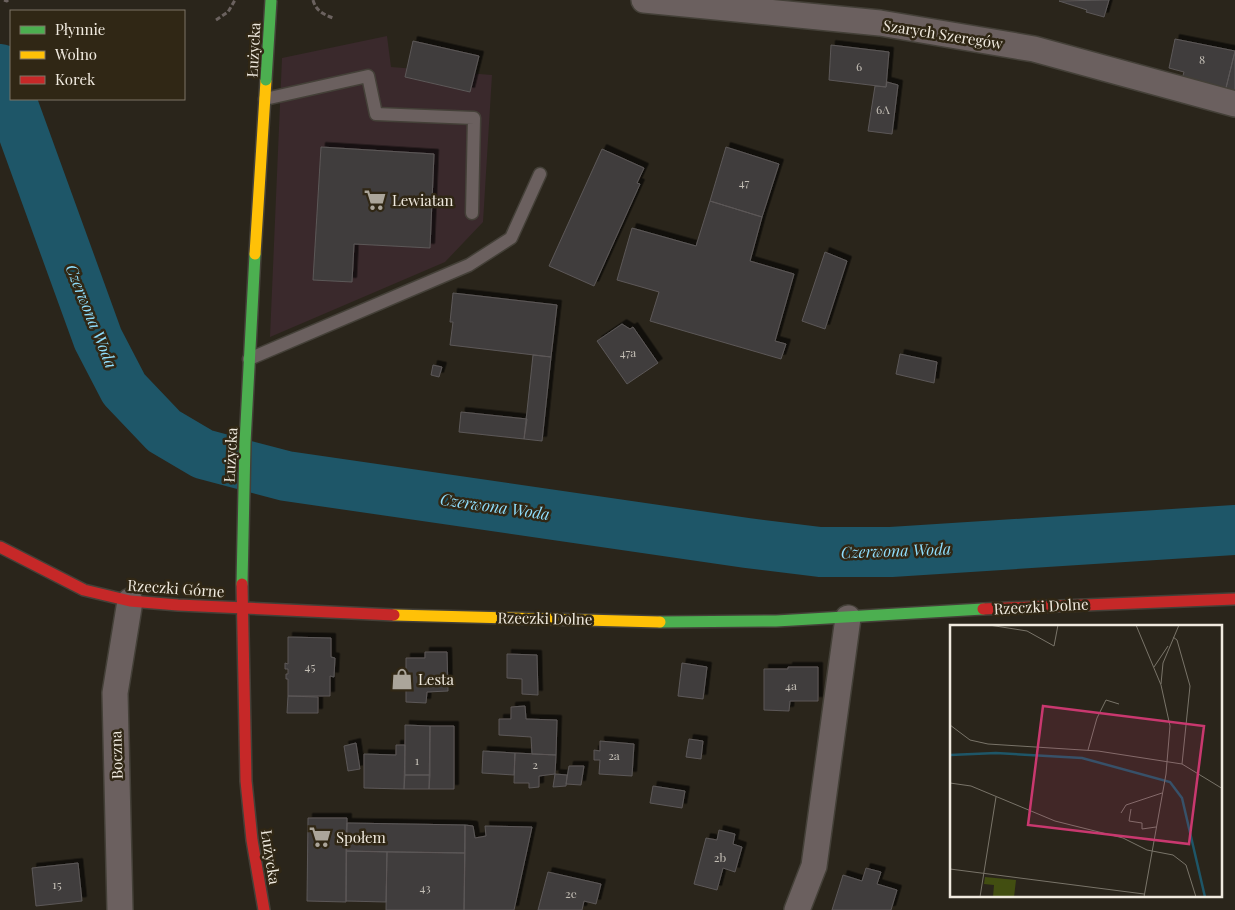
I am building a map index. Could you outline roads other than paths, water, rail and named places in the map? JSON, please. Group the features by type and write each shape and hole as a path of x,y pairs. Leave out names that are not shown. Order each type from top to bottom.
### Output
{"street":[{"name":"Łużycka","path":"264,910 247,799 242,607 243,509 249,363 271,0"},
{"name":"Szarych Szeregów","path":"644,0 880,24 1034,49 1235,104"},
{"name":"Rzeczki Górne","path":"0,547 84,590 130,601 242,607"},
{"name":"Rzeczki Dolne","path":"242,607 336,613 674,622 776,621 968,610 1235,599"},
{"name":"Boczna","path":"120,910 114,693 130,601"},
{"path":"797,910 814,866 848,618"}],"lane":[{"path":"265,99 368,76 376,114 474,118 472,213"},
{"path":"249,363 469,265 512,238 540,174"}],"waterway":[{"name":"Czerwona Woda","path":"0,69 10,97"},
{"name":"Czerwona Woda","path":"11,100 98,339 124,389 164,431 203,454 286,476 820,552 891,552 1235,530"}],"place":[{"name":"Lewiatan","path":"375,200"},
{"name":"Lesta","path":"402,679"},
{"name":"Społem","path":"320,837"}]}
